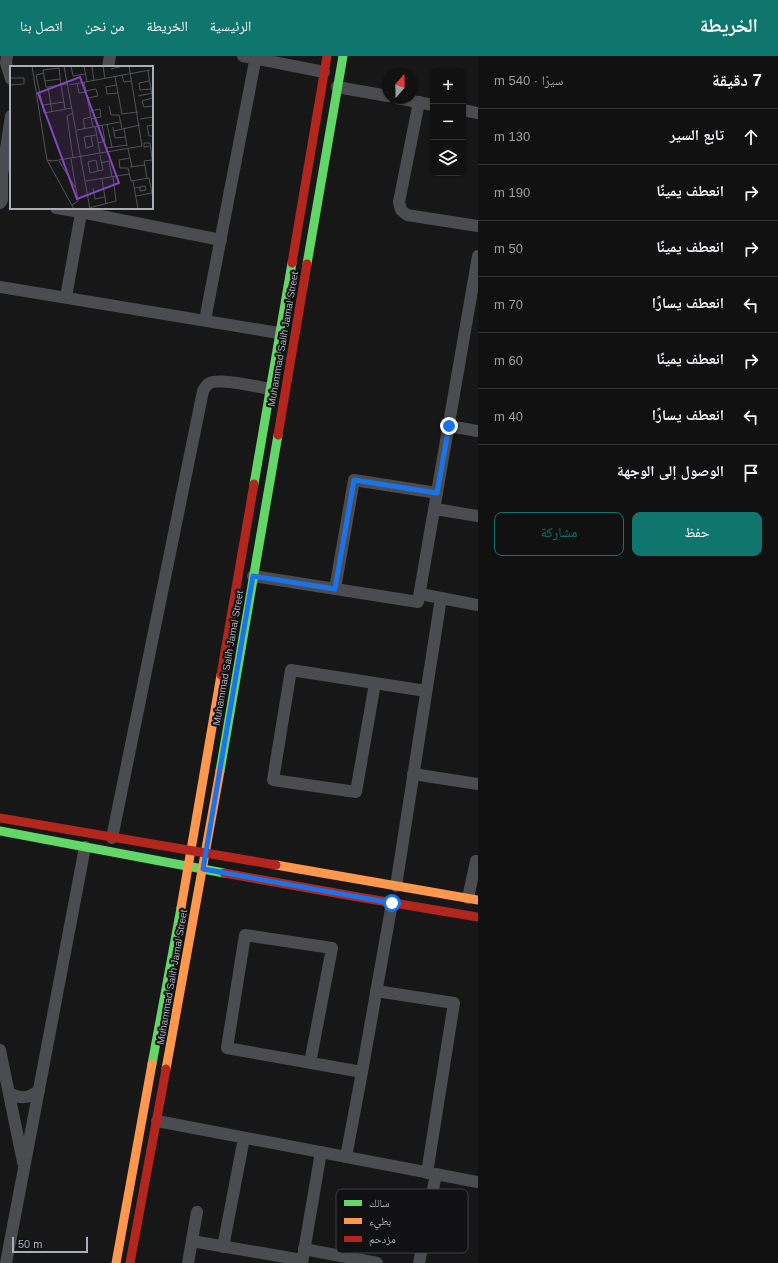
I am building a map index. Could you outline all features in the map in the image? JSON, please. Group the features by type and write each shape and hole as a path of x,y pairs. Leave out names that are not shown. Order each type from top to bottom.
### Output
{"street":[{"path":"7,56 6,63 10,76"},
{"path":"108,66 110,56"},
{"path":"243,56 256,57 324,72"},
{"name":"Muhammad Salih Jamal Street","path":"116,1263 191,850 327,56"},
{"name":"Muhammad Salih Jamal Street","path":"130,1263 206,853 343,56"},
{"path":"205,320 256,57"},
{"path":"338,87 382,95"},
{"path":"430,104 419,102 399,202 401,210 407,215 478,226"},
{"path":"466,111 478,113"},
{"path":"4,202 2,175 10,123"},
{"path":"69,209 82,210 221,240"},
{"path":"66,297 82,210"},
{"path":"253,576 418,602 449,426 475,293 478,256"},
{"path":"0,287 279,333"},
{"path":"112,838 203,391 207,384 223,381 270,389"},
{"path":"449,426 478,430"},
{"path":"335,589 354,480 437,493"},
{"path":"435,508 478,516"},
{"path":"420,594 478,604"},
{"path":"396,886 441,598"},
{"path":"375,683 356,792 273,780 291,670 375,683 426,691"},
{"path":"413,774 478,784"},
{"path":"0,818 473,899 476,861 478,861"},
{"path":"0,831 203,869 478,917"},
{"path":"6,1263 85,847"},
{"path":"346,1157 392,903"},
{"path":"310,1063 332,948 245,935 227,1048 310,1063 362,1072"},
{"path":"376,991 454,1003 430,1189"},
{"path":"0,1050 24,1169"},
{"path":"9,1092 17,1097 27,1097 39,1090"},
{"path":"157,1121 478,1182"},
{"path":"223,1247 244,1138"},
{"path":"303,1257 322,1152"},
{"path":"188,1263 197,1212"},
{"path":"192,1242 303,1257 377,1263"},
{"path":"419,1263 420,1253"}],"traffic: fast":[{"path":"307,264 343,56"},
{"path":"254,484 292,263"},
{"path":"220,771 278,435"},
{"path":"0,831 224,873"},
{"path":"152,1064 181,908"}],"traffic: slow":[{"path":"181,908 221,675"},
{"path":"166,1069 220,771"},
{"path":"276,865 478,900"},
{"path":"116,1263 152,1064"}],"traffic: jam":[{"path":"292,263 327,56"},
{"path":"278,435 307,264"},
{"path":"221,675 254,484"},
{"path":"0,818 276,865"},
{"path":"224,873 478,917"},
{"path":"130,1263 166,1069"}],"route":[{"path":"392,903 203,869 253,576 335,589 354,480 437,493 449,426"}]}
